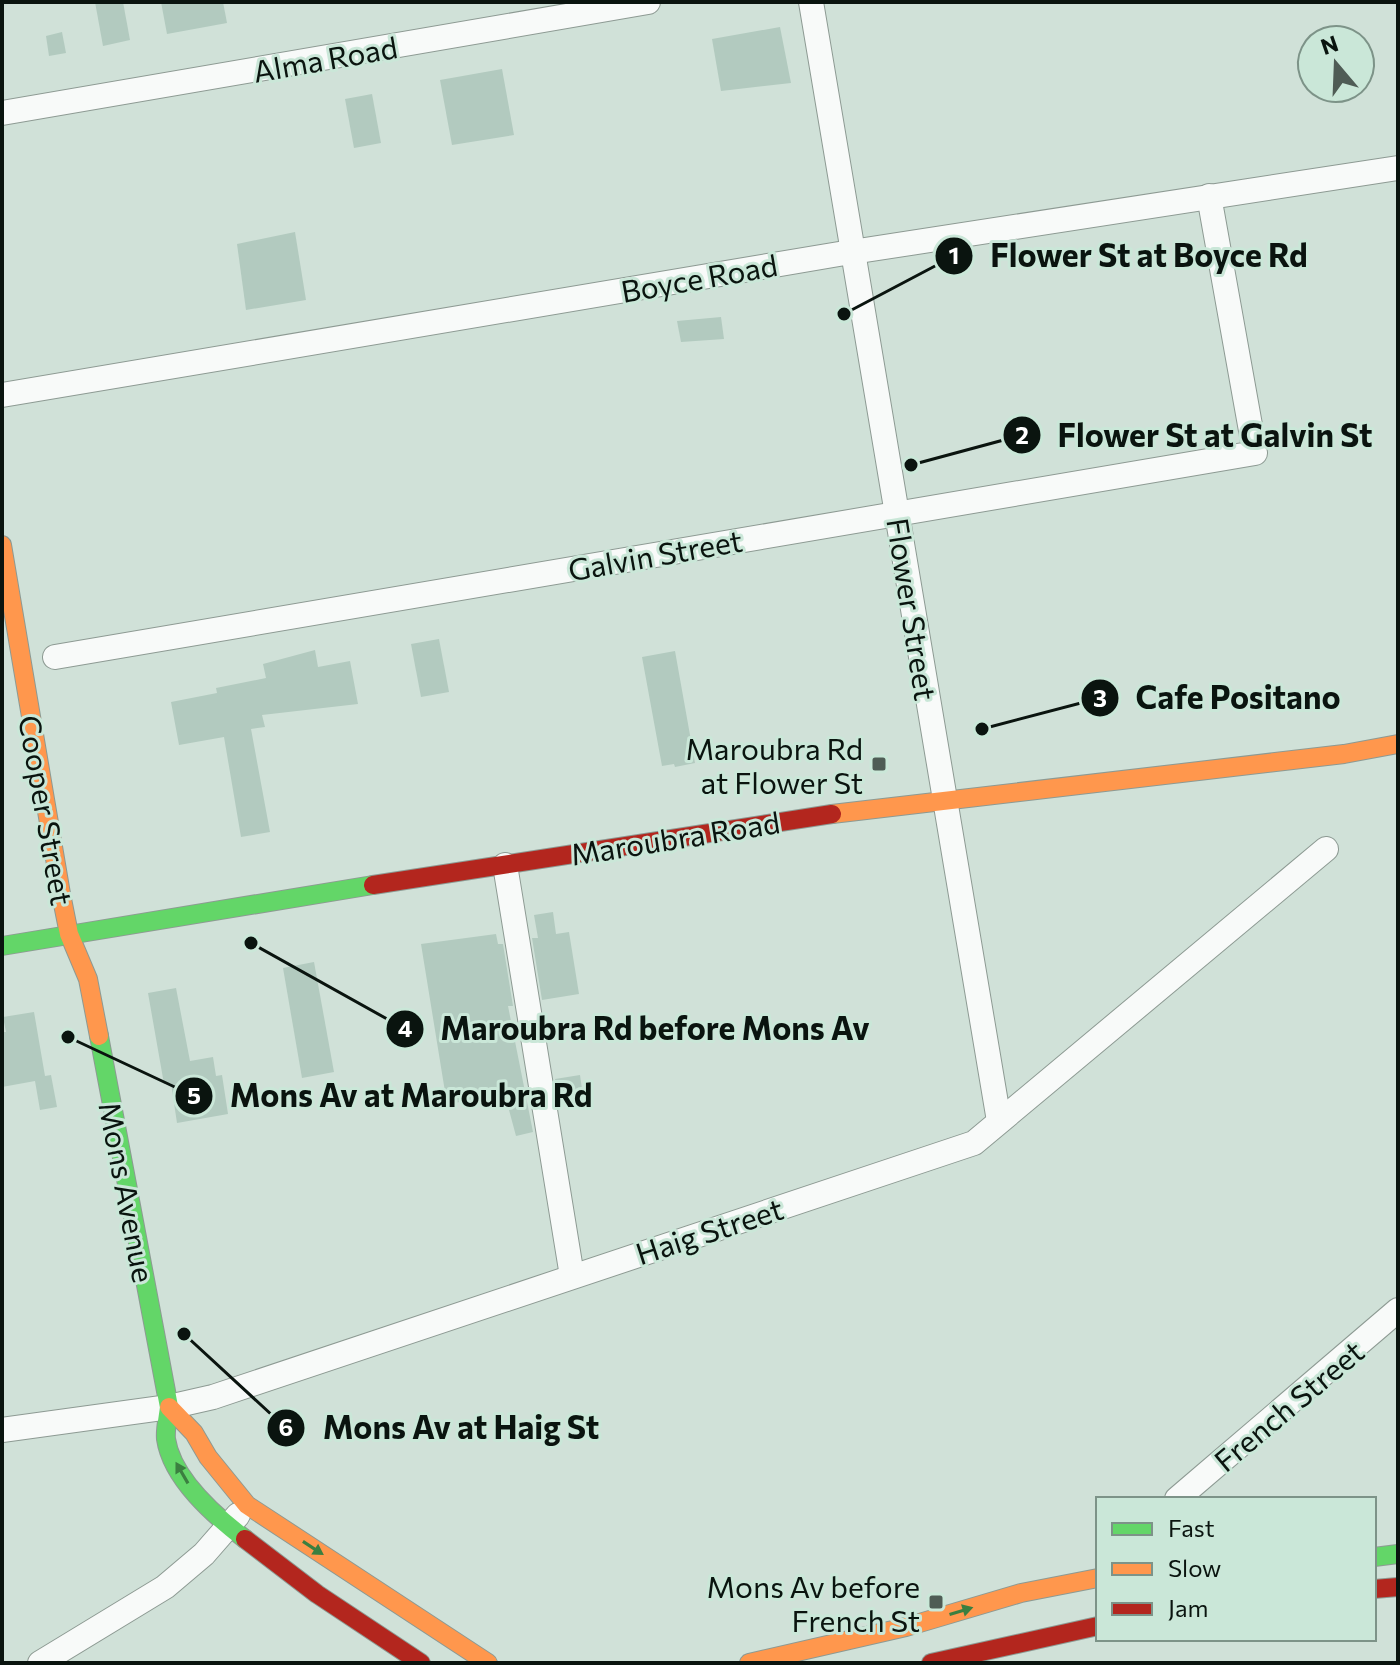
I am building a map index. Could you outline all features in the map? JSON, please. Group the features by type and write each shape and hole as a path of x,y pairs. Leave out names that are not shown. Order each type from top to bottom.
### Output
{"street":[{"name":"Alma Road","path":"2,113 648,2"},
{"name":"Flower Street","path":"811,2 999,1121"},
{"name":"Boyce Road","path":"2,395 852,252 1398,168"},
{"name":"Galvin Street","path":"55,657 1255,453 1209,196"},
{"name":"Cooper Street","path":"2,545 12,664 69,934"},
{"name":"Maroubra Road","path":"2,946 761,822 1344,754 1398,744"},
{"name":"Haig Street","path":"2,1430 169,1407 213,1397 344,1356 572,1276 974,1143 1326,849"},
{"path":"505,865 572,1276"},
{"name":"Mons Avenue","path":"69,934 88,979 169,1407 167,1443 180,1472 198,1499 227,1528 421,1663"},
{"name":"French Street","path":"1179,1497 1398,1310"},
{"path":"169,1407 194,1433 208,1457 247,1505 488,1663"},
{"path":"43,1662 165,1587 204,1554 247,1505"},
{"path":"1376,1557 1398,1554"},
{"path":"1021,1593 1096,1561"},
{"path":"749,1663 906,1627 1021,1593 1096,1578"},
{"path":"1376,1589 1398,1587"},
{"path":"931,1663 1096,1626"}],"building":[{"path":"95,2 123,2 130,40 103,46"},
{"path":"161,2 223,2 227,23 167,34"},
{"path":"780,27 791,83 721,91 712,39"},
{"path":"62,32 66,53 49,56 46,36"},
{"path":"502,69 514,135 452,145 440,80"},
{"path":"372,94 381,143 354,148 345,99"},
{"path":"295,232 306,300 246,310 237,244"},
{"path":"721,317 724,339 681,342 677,321"},
{"path":"439,639 449,692 421,697 411,644"},
{"path":"315,650 318,667 350,661 358,704 262,715 265,727 251,729 270,832 241,837 224,737 179,745 171,702 217,693 216,688 266,678 263,664"},
{"path":"675,651 695,763 675,767 674,764 662,766 642,657"},
{"path":"553,912 556,934 569,932 579,994 542,1000 532,938 538,938 534,915"},
{"path":"496,934 498,944 503,944 513,1006 508,1006 533,1132 516,1136 505,1095 447,1104 421,944"},
{"path":"314,962 334,1072 302,1078 283,968"},
{"path":"176,988 190,1061 213,1057 216,1076 222,1075 228,1114 177,1123 171,1083 164,1084 148,993"},
{"path":"34,1012 45,1076 51,1075 57,1107 40,1110 35,1081 2,1087 2,1032 6,1032 3,1017"},
{"path":"580,1075 583,1096 559,1101 555,1079"}],"traffic: fast":[{"path":"2,946 373,885"},
{"path":"99,1036 169,1407 166,1439 170,1454 196,1495 245,1539"},
{"path":"1376,1557 1398,1554"}],"traffic: slow":[{"path":"2,545 61,894 69,934 88,979 99,1036"},
{"path":"832,814 1344,754 1398,744"},
{"path":"169,1407 194,1433 208,1457 247,1505 488,1663"},
{"path":"749,1663 906,1627 1021,1593 1096,1578"}],"traffic: jam":[{"path":"373,885 832,814"},
{"path":"245,1539 317,1594 421,1663"},
{"path":"1376,1589 1398,1587"},
{"path":"931,1663 1096,1626"}],"place":[{"name":"Flower St at Boyce Rd","path":"844,314"},
{"name":"Flower St at Galvin St","path":"911,465"},
{"name":"Cafe Positano","path":"982,729"},
{"name":"Maroubra Rd at Flower St","path":"879,764"},
{"name":"Maroubra Rd before Mons Av","path":"251,943"},
{"name":"Mons Av at Maroubra Rd","path":"68,1037"},
{"name":"Mons Av at Haig St","path":"184,1334"},
{"name":"Mons Av before French St","path":"936,1602"}]}
